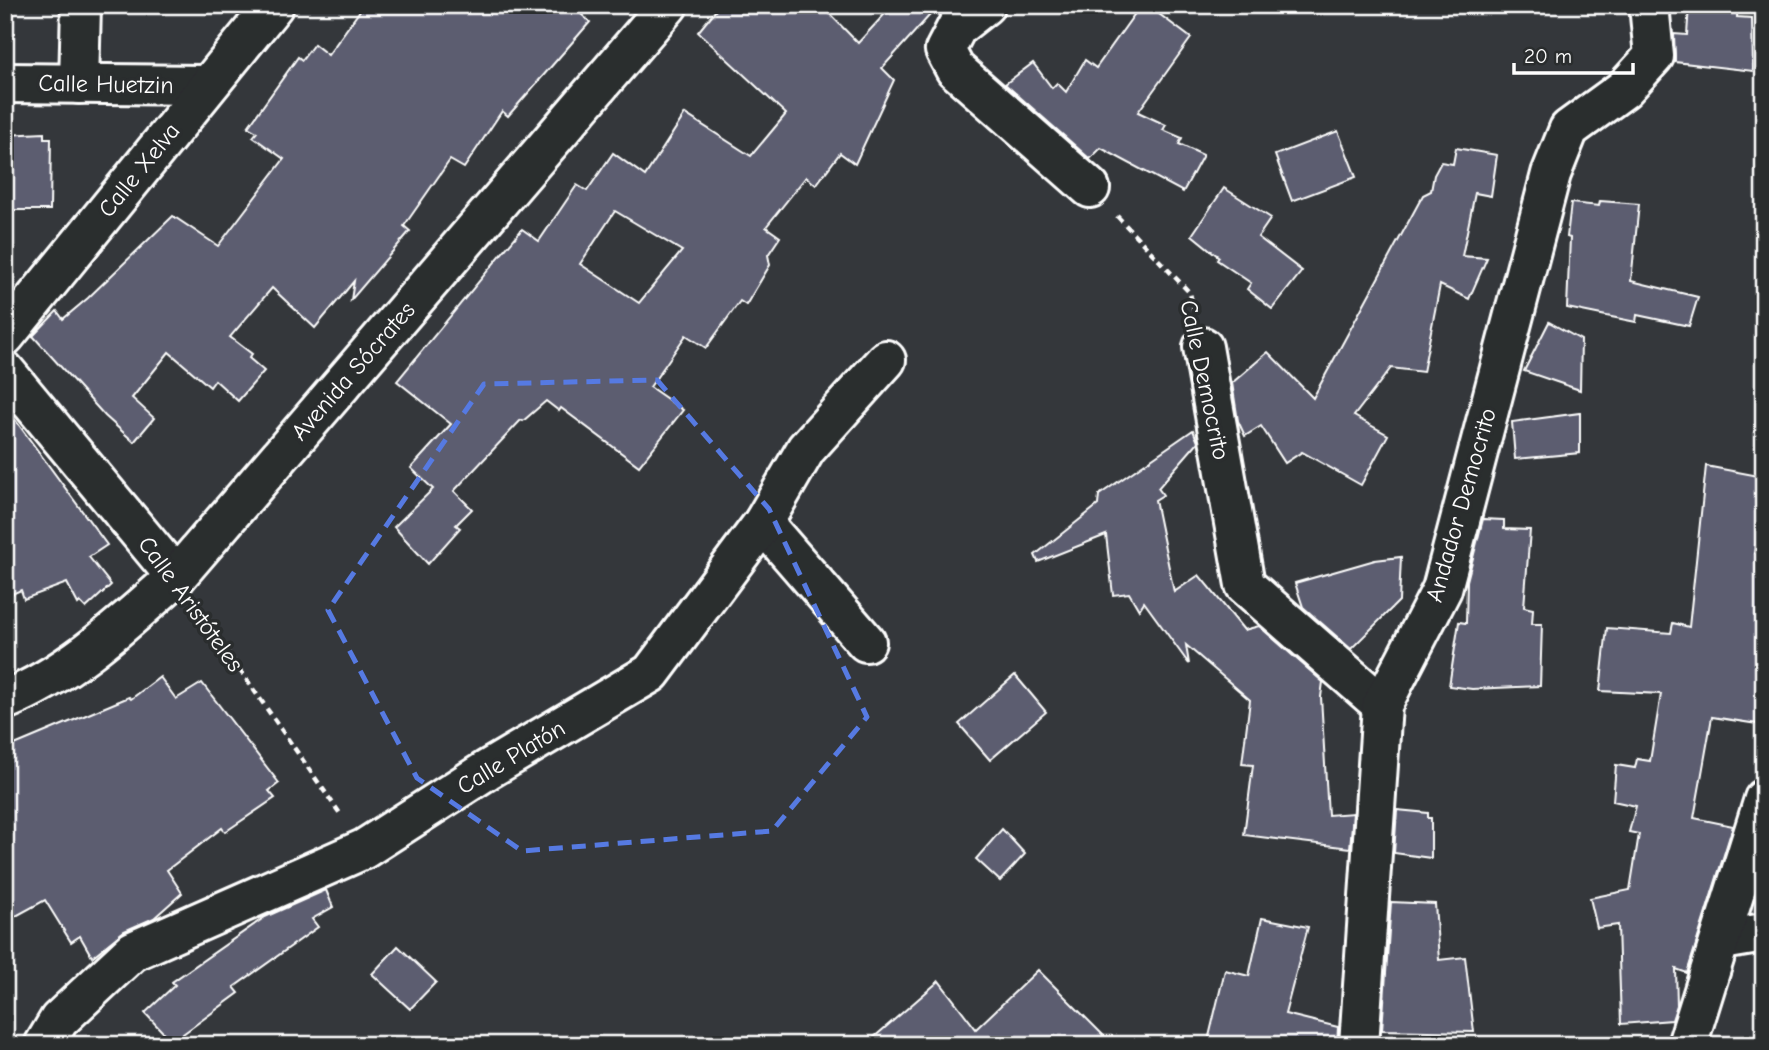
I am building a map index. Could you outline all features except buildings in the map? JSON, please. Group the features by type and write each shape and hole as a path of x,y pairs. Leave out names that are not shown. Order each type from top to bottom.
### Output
{"street":[{"path":"79,83 81,5"},
{"name":"Calle Xelva","path":"5,336 206,85 274,5"},
{"name":"Avenida Sócrates","path":"5,700 38,686 124,623 176,577 668,5"},
{"path":"985,5 957,27 945,50 955,69 1090,188"},
{"name":"Andador Democrito","path":"1359,1045 1382,705 1442,589 1551,174 1569,129 1623,89 1654,56 1649,5"},
{"name":"Calle Huetzin","path":"5,83 206,85"},
{"name":"Calle Democrito","path":"1203,347 1245,585 1382,705"},
{"name":"Calle Platón","path":"44,1045 59,1020 133,951 364,849 487,770 650,673 763,523 806,449 886,360"},
{"name":"Calle Aristóteles","path":"5,371 176,577"},
{"path":"763,523 866,642"},
{"path":"1687,1045 1764,799"},
{"path":"1722,940 1764,933"}],"path":[{"name":"Calle Democrito","path":"1090,188 1190,293 1203,347"},
{"name":"Calle Aristóteles","path":"176,577 364,849"}],"highlighted area":[{"path":"657,380 769,509 867,717 772,831 522,851 417,778 328,610 484,384"}]}
